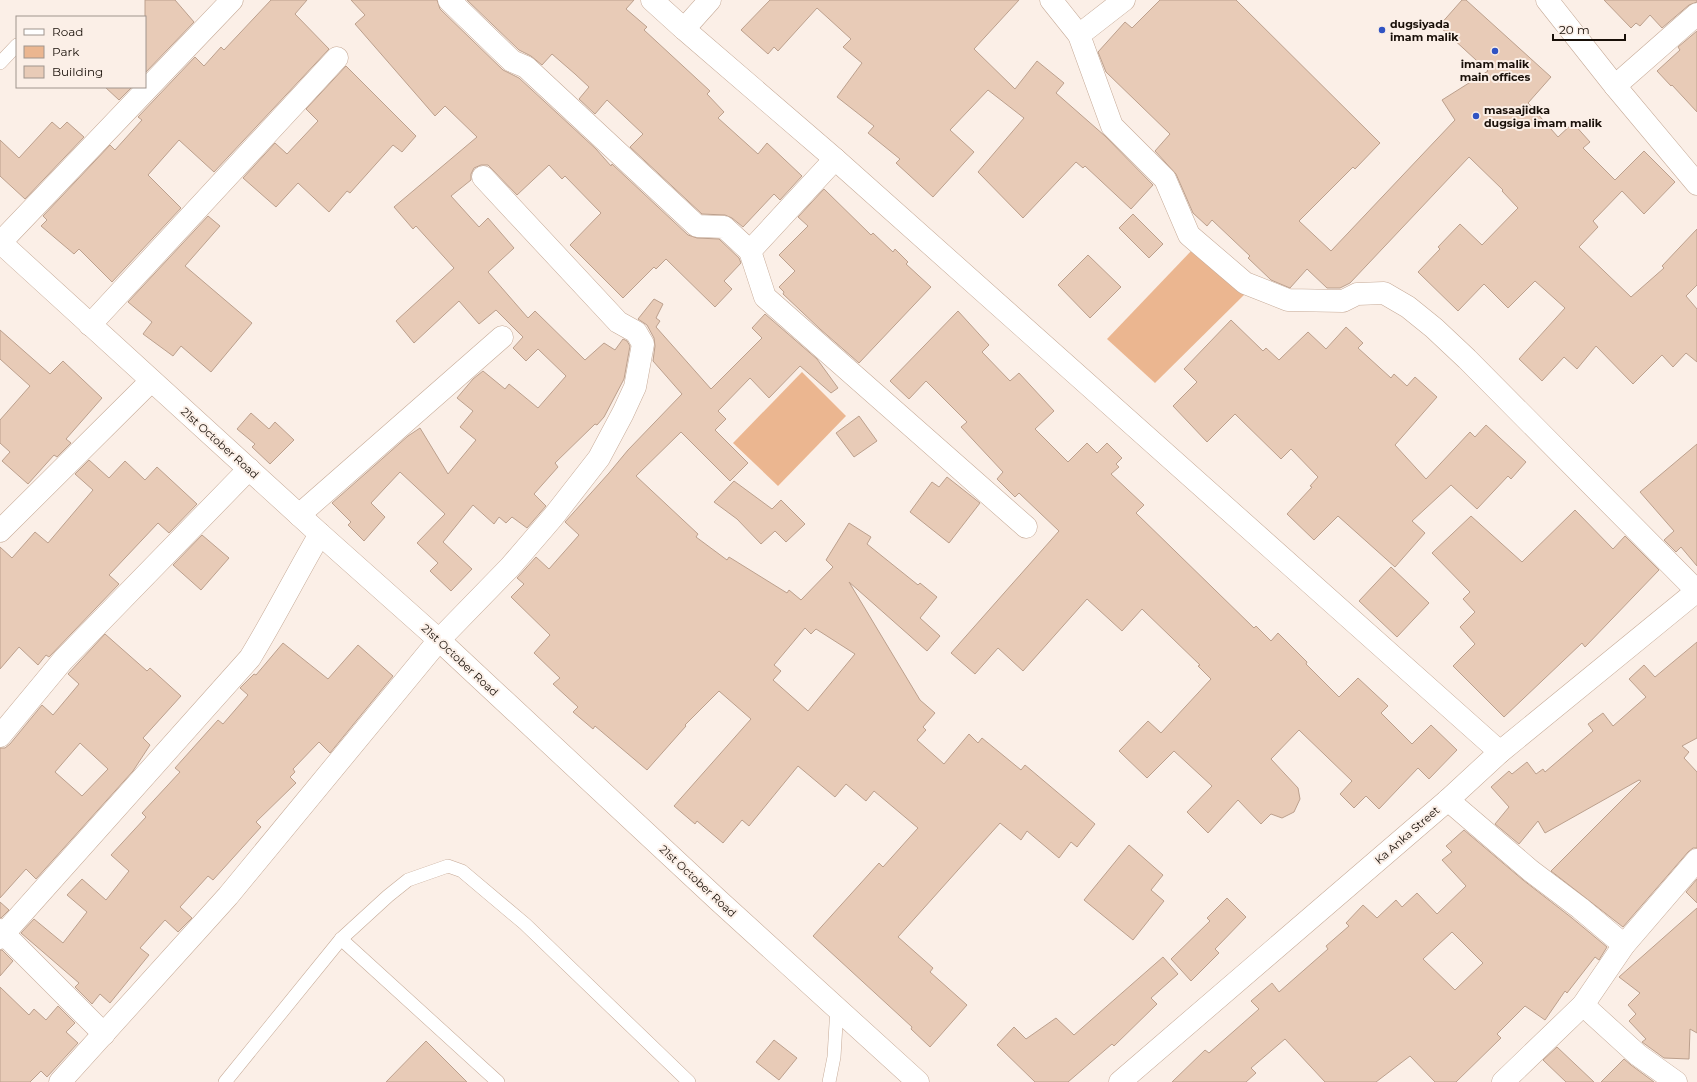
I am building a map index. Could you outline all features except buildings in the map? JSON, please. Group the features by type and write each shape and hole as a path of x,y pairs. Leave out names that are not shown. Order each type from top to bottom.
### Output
{"street":[{"path":"0,242 232,0"},
{"path":"449,0 512,61 526,67 697,226 724,227 750,251 765,297 1026,527"},
{"path":"652,0 835,159 1500,752"},
{"path":"684,29 710,0"},
{"path":"1051,0 1079,35 1112,126 1165,179 1189,235 1245,283 1288,300 1342,301 1357,294 1384,293 1408,307 1434,328 1467,359 1697,591"},
{"path":"1079,35 1124,0"},
{"path":"1547,0 1615,86 1697,184"},
{"path":"1615,86 1697,14"},
{"path":"90,324 337,58"},
{"path":"750,251 835,159"},
{"path":"60,1082 228,896 439,640 510,567 553,516 599,458 635,387 643,344 636,332 618,322 483,177"},
{"name":"21st October Road","path":"0,242 151,381 439,640 718,900 918,1082"},
{"path":"299,515 502,337"},
{"path":"0,531 151,381"},
{"path":"0,736 63,660 249,469"},
{"path":"104,1034 1,934 250,658 273,621 299,570 320,534"},
{"name":"Ka Anka Street","path":"1120,1082 1448,800 1500,752 1697,591"},
{"path":"1448,800 1520,862 1580,908 1624,945"},
{"path":"1503,1082 1582,1005 1624,945 1697,860"},
{"path":"1582,1005 1638,1055 1676,1082"}],"lane":[{"path":"0,64 16,45"},
{"path":"225,1082 341,939 388,896 408,880 448,866 462,871 525,924 690,1082"},
{"path":"341,939 498,1082"},
{"path":"829,1082 834,1057 837,1007"}],"green space":[{"path":"1193,249 1246,293 1155,383 1107,339"},
{"path":"802,372 846,416 778,486 733,443"}],"place":[{"name":"dugsiyada imam malik","path":"1382,30"},
{"name":"imam malik main offices","path":"1495,51"},
{"name":"masaajidka dugsiga imam malik","path":"1476,116"}]}
